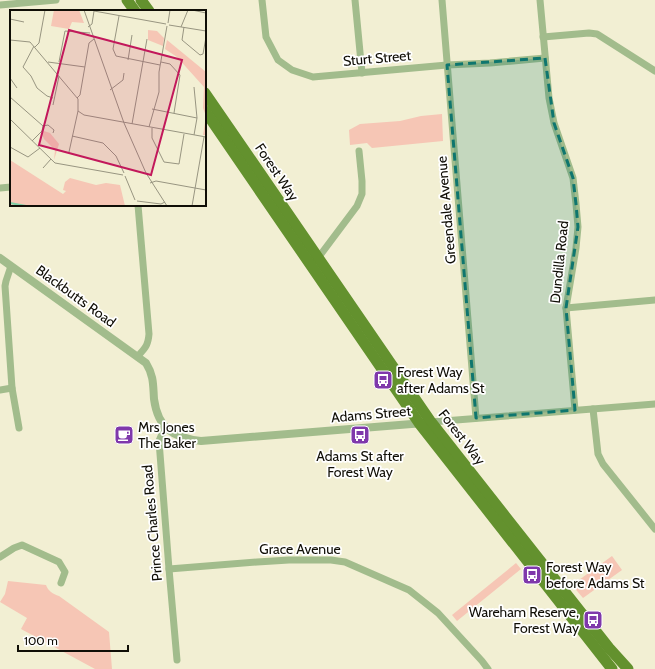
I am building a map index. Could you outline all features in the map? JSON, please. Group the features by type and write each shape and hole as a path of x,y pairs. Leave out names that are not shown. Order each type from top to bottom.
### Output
{"main road":[{"path":"127,0 134,10"},
{"path":"141,0 148,10"},
{"name":"Forest Way","path":"206,96 419,423 612,669"},
{"name":"Forest Way","path":"206,112 431,422 609,648 628,669"}],"street":[{"path":"0,5 56,0"},
{"name":"Sturt Street","path":"262,0 266,37 278,60 292,70 313,77 545,58"},
{"path":"355,0 362,73"},
{"name":"Greendale Avenue","path":"442,0 476,418"},
{"name":"Dundilla Road","path":"540,0 549,98 554,123 573,178 578,227 566,308 575,410"},
{"path":"543,37 589,33 597,34 655,71"},
{"path":"314,261 357,206 362,194 359,151"},
{"path":"0,188 10,187"},
{"path":"138,206 149,334 146,346 138,356 151,370 156,411 165,428"},
{"name":"Blackbutts Road","path":"0,258 138,356"},
{"path":"11,266 5,286 12,388 19,428"},
{"path":"566,308 655,300"},
{"path":"0,390 12,388"},
{"name":"Adams Street","path":"165,428 178,436 201,441 655,404"},
{"path":"594,409 598,454 603,464 655,529"},
{"name":"Prince Charles Road","path":"165,428 159,441 168,569 177,660"},
{"path":"0,557 22,545 59,562 65,572 61,583"},
{"name":"Grace Avenue","path":"168,569 289,560 331,560 345,562 409,590 438,613 488,669"}],"highlighted area":[{"path":"545,58 554,123 573,178 578,227 566,308 575,410 476,418 447,65"}],"shaded area":[{"path":"442,114 443,141 372,148 367,143 350,145 349,130 360,124 400,121 421,116"},
{"path":"612,556 622,570 583,598 572,585"},
{"path":"516,563 521,569 457,621 452,615"},
{"path":"8,581 46,585 51,592 59,596 109,632 112,669 95,669 21,629 27,618 0,602 5,594"}],"place":[{"name":"Forest Way after Adams St","path":"383,380"},
{"name":"Mrs Jones The Baker","path":"124,435"},
{"name":"Adams St after Forest Way","path":"360,435"},
{"name":"Forest Way before Adams St","path":"532,575"},
{"name":"Wareham Reserve, Forest Way","path":"593,620"}]}
